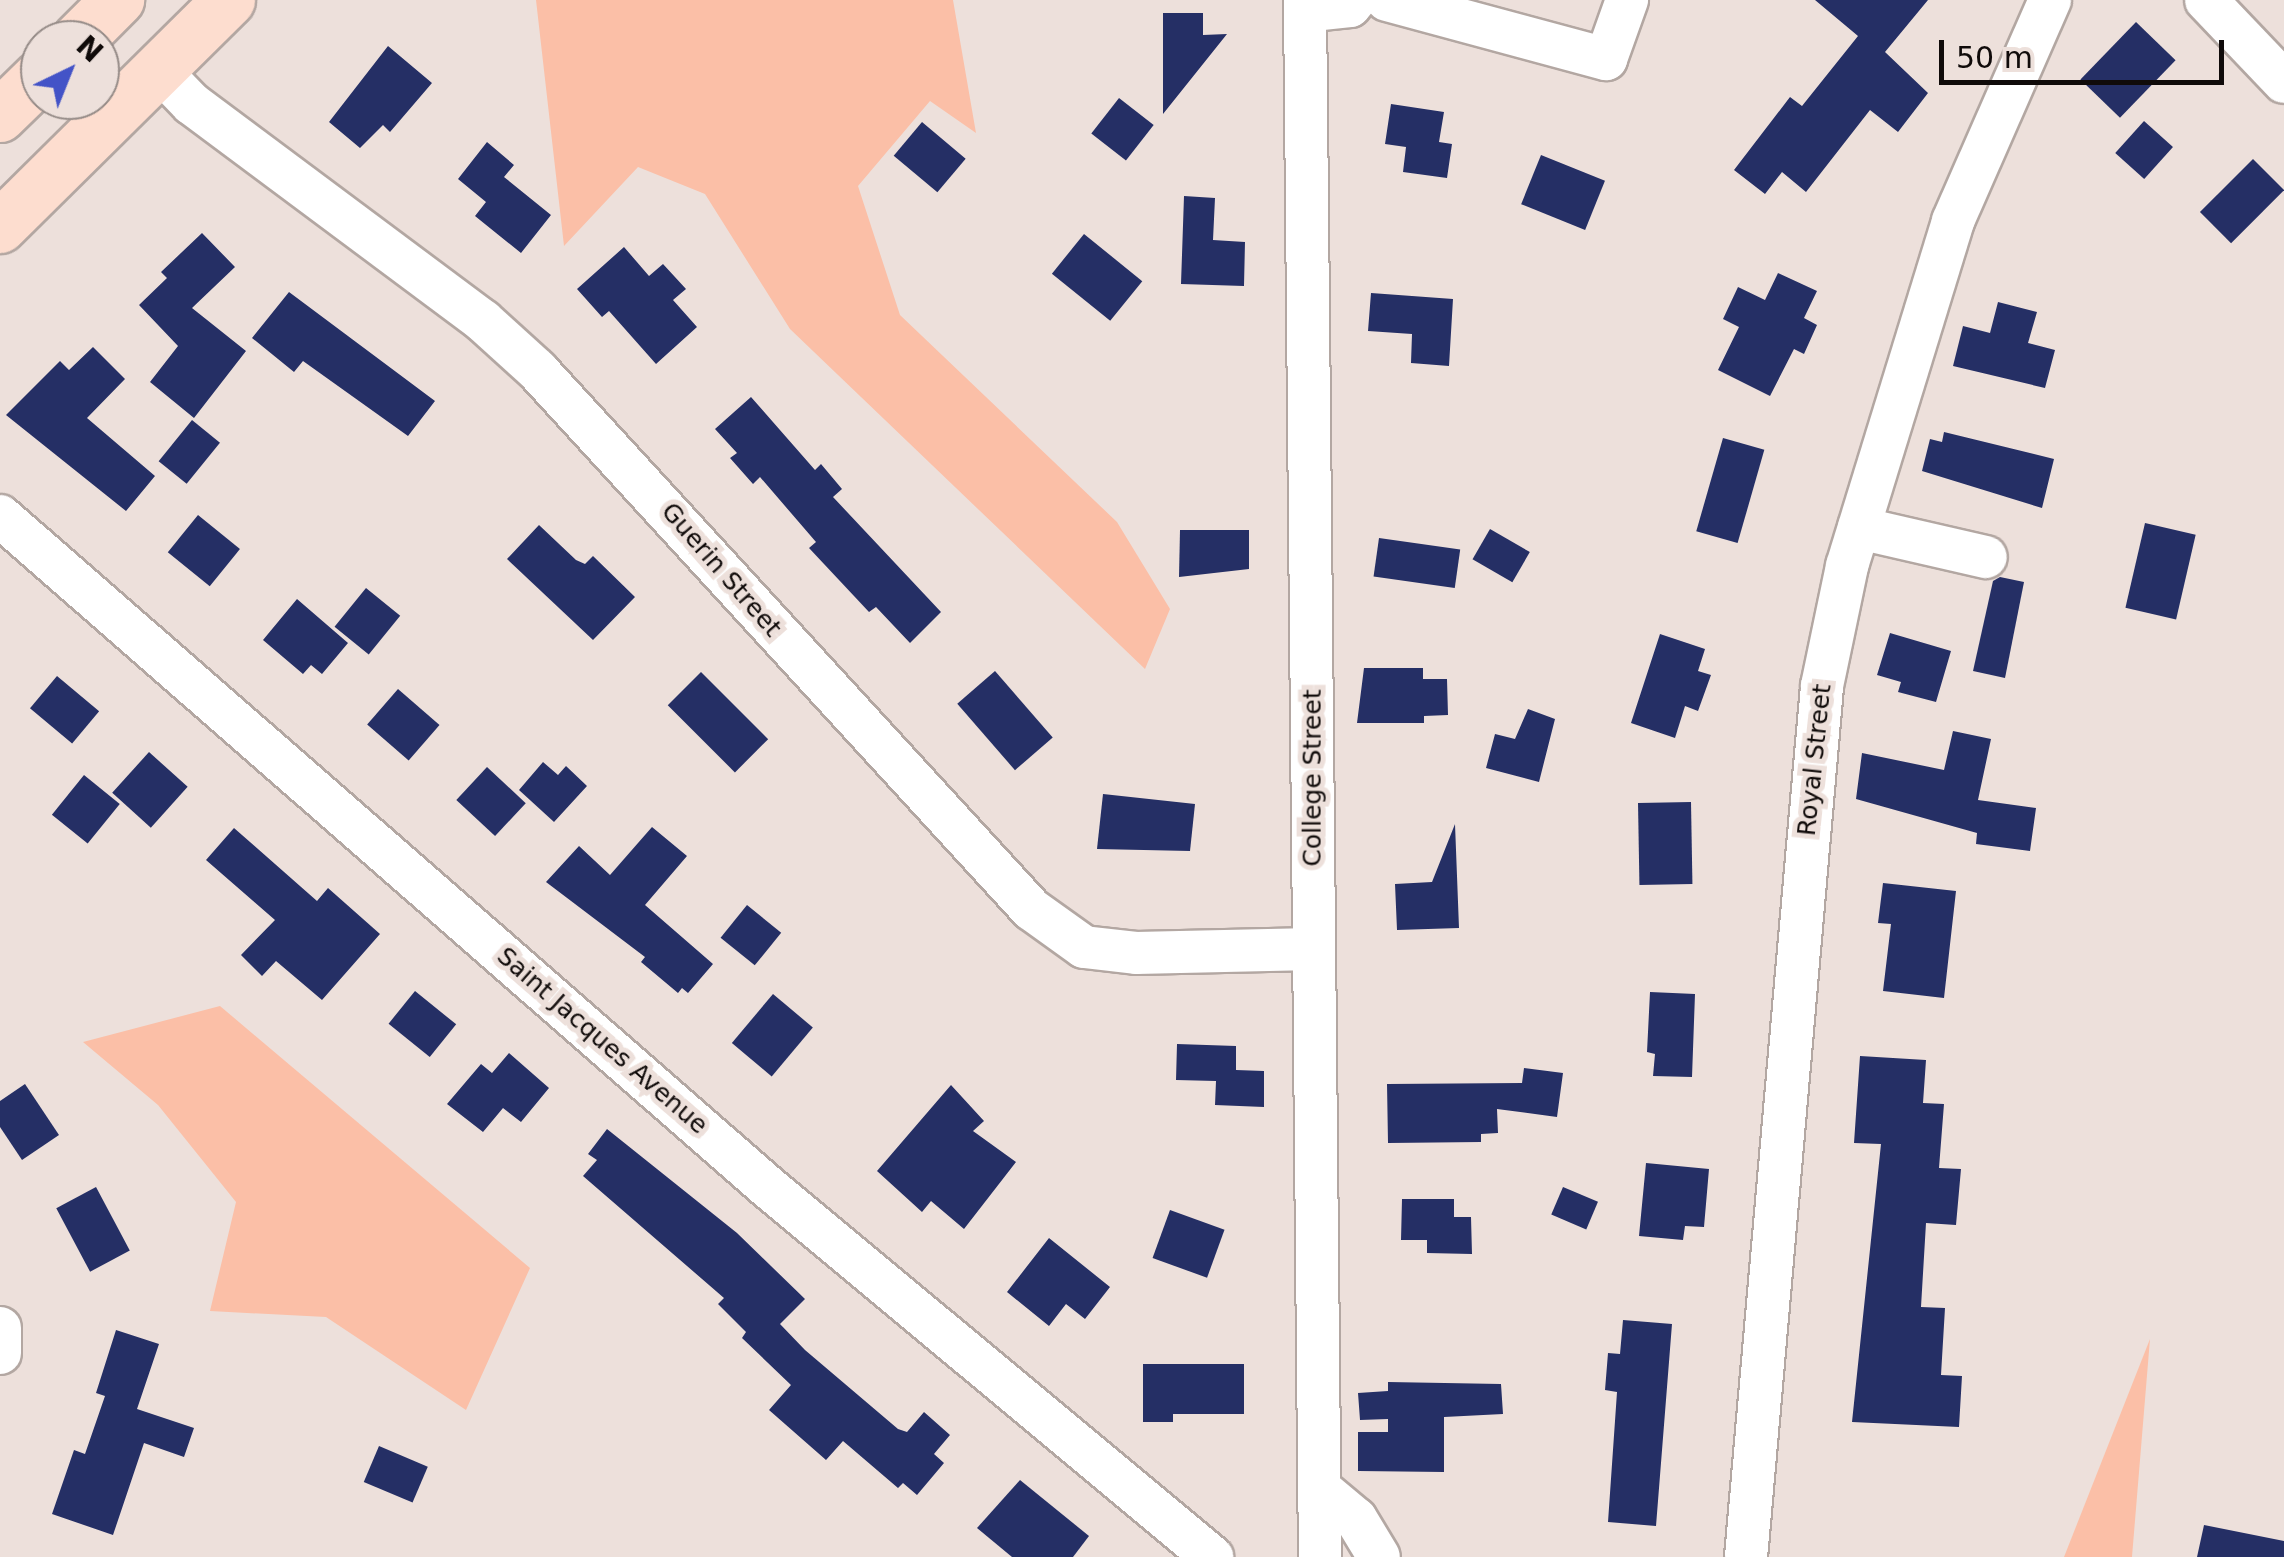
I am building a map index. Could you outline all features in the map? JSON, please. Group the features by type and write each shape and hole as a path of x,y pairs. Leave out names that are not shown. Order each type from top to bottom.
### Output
{"main road":[{"path":"98,20 118,0"},
{"path":"0,227 230,0"},
{"path":"0,116 20,96"}],"street":[{"path":"1305,5 1350,6 1355,0"},
{"path":"1387,0 1606,59 1626,0"},
{"name":"Royal Street","path":"1746,1557 1822,686 1859,528 1953,220 2050,0"},
{"path":"2206,0 2284,82"},
{"name":"College Street","path":"1305,5 1320,1557"},
{"name":"Guerin Street","path":"160,71 291,182 483,321 537,370 1032,909 1084,946 1136,953 1314,949"},
{"name":"Saint Jacques Avenue","path":"0,516 769,1188 1212,1557"},
{"path":"1859,528 1986,557"},
{"path":"0,1328 0,1352"},
{"path":"1319,1488 1356,1519 1380,1557"}],"shaded area":[{"path":"536,0 953,0 976,133 930,101 858,186 900,315 1117,522 1170,609 1145,669 790,329 705,194 638,167 564,246"},
{"path":"220,1006 530,1268 466,1410 326,1317 210,1311 236,1202 158,1105 83,1042"},
{"path":"2150,1339 2132,1557 2064,1557"}],"building":[{"path":"1815,0 1928,0 1885,52 1928,93 1898,132 1870,110 1806,192 1782,172 1765,194 1734,170 1790,97 1802,106 1858,36"},
{"path":"1163,13 1203,13 1203,35 1227,34 1163,114"},
{"path":"2136,22 2176,60 2120,118 2080,80"},
{"path":"388,46 432,83 390,132 383,125 360,148 329,122"},
{"path":"1119,98 1154,125 1126,161 1091,133"},
{"path":"1391,104 1444,112 1439,142 1452,144 1447,178 1403,172 1406,147 1385,144"},
{"path":"2144,121 2173,147 2144,179 2115,153"},
{"path":"922,122 966,159 937,192 894,156"},
{"path":"487,142 514,165 504,177 551,215 521,253 475,216 486,202 458,179"},
{"path":"1541,155 1605,181 1585,230 1521,204"},
{"path":"2253,159 2284,190 2231,243 2200,212"},
{"path":"1184,196 1215,198 1213,240 1245,242 1244,286 1181,284"},
{"path":"202,233 235,267 192,308 246,351 194,418 150,382 178,346 139,305 167,278 161,272"},
{"path":"1084,234 1142,281 1110,321 1052,274"},
{"path":"624,247 649,276 663,264 686,289 673,300 697,327 656,364 609,311 602,317 577,289"},
{"path":"1778,273 1817,291 1804,318 1817,325 1804,354 1794,349 1770,396 1718,370 1739,327 1723,319 1738,287 1765,300"},
{"path":"289,292 435,401 408,436 303,361 294,372 252,338"},
{"path":"1371,293 1453,299 1449,366 1411,363 1412,334 1368,331"},
{"path":"1998,302 2037,312 2028,343 2055,350 2045,388 1953,366 1963,326 1990,333"},
{"path":"93,347 125,379 87,418 155,476 126,511 6,415 60,361 69,370"},
{"path":"751,397 815,470 821,464 842,489 833,497 941,612 910,643 876,607 869,612 809,548 816,542 760,477 753,484 730,458 737,453 715,429"},
{"path":"192,420 220,443 187,484 159,461"},
{"path":"1944,432 2054,459 2042,508 1922,471 1930,439 1942,442"},
{"path":"1723,438 1764,450 1738,543 1696,531"},
{"path":"198,515 240,549 210,586 168,552"},
{"path":"2145,523 2196,535 2176,619 2125,608"},
{"path":"539,525 576,560 585,564 593,556 635,597 593,640 507,559"},
{"path":"1490,529 1530,552 1512,582 1472,559"},
{"path":"1180,530 1249,530 1249,569 1179,577"},
{"path":"1379,538 1460,549 1455,588 1374,577"},
{"path":"2000,577 2024,582 2005,678 1973,671 1993,581"},
{"path":"366,588 400,616 369,655 335,627"},
{"path":"297,599 348,643 322,674 311,665 303,674 263,640"},
{"path":"1890,633 1951,651 1936,702 1898,692 1901,682 1877,675"},
{"path":"1660,634 1705,649 1698,671 1711,675 1698,711 1685,706 1675,738 1631,723"},
{"path":"1364,668 1423,668 1423,679 1447,679 1448,715 1424,716 1424,723 1357,723"},
{"path":"995,671 1053,737 1015,770 957,704"},
{"path":"701,672 768,739 735,772 668,705"},
{"path":"57,676 99,711 72,744 30,708"},
{"path":"398,689 440,725 409,761 367,724"},
{"path":"1528,709 1555,719 1539,782 1486,768 1495,734 1515,739"},
{"path":"1953,731 1991,739 1978,800 2036,808 2030,851 1976,844 1977,833 1856,799 1862,753 1944,770"},
{"path":"149,752 188,787 151,828 112,793"},
{"path":"543,762 558,775 566,766 587,786 554,822 519,790"},
{"path":"487,767 526,803 495,836 456,800"},
{"path":"84,775 120,804 88,844 52,815"},
{"path":"1103,794 1195,804 1190,851 1097,849"},
{"path":"1691,802 1692,884 1639,885 1638,803"},
{"path":"1455,824 1459,928 1397,930 1395,884 1432,882"},
{"path":"652,827 687,856 645,905 713,964 688,993 682,988 678,993 641,962 645,957 546,882 579,846 610,875"},
{"path":"234,828 317,901 328,888 380,934 322,1000 276,961 262,976 241,955 275,920 206,860"},
{"path":"1883,883 1956,891 1944,998 1883,991 1891,924 1878,923"},
{"path":"747,905 781,933 755,965 721,938"},
{"path":"415,991 456,1024 430,1057 389,1024"},
{"path":"1650,992 1695,994 1692,1077 1653,1076 1655,1054 1647,1052"},
{"path":"773,994 813,1027 772,1076 732,1043"},
{"path":"1177,1044 1236,1046 1236,1070 1264,1071 1264,1107 1215,1105 1216,1081 1176,1080"},
{"path":"509,1053 549,1088 521,1122 503,1108 483,1132 447,1104 481,1064 492,1073"},
{"path":"1860,1056 1926,1060 1923,1103 1944,1104 1939,1168 1961,1169 1956,1225 1926,1223 1921,1307 1945,1308 1941,1375 1962,1376 1959,1427 1852,1422 1881,1144 1854,1143"},
{"path":"1524,1068 1563,1073 1557,1117 1497,1109 1498,1133 1481,1134 1481,1142 1388,1143 1387,1084 1522,1083"},
{"path":"25,1084 59,1135 22,1160 0,1127 0,1101"},
{"path":"951,1085 984,1121 973,1131 1016,1162 964,1229 931,1201 922,1212 877,1171"},
{"path":"607,1129 737,1233 805,1299 780,1324 805,1350 898,1429 907,1432 924,1412 950,1435 934,1454 944,1463 917,1495 903,1483 898,1488 843,1441 826,1460 769,1410 791,1385 742,1338 746,1332 718,1304 724,1298 583,1176 597,1160 588,1154"},
{"path":"1646,1163 1709,1169 1704,1227 1685,1226 1683,1240 1639,1236"},
{"path":"96,1187 130,1251 90,1272 56,1208"},
{"path":"1563,1187 1598,1202 1586,1229 1551,1215"},
{"path":"1402,1199 1454,1199 1454,1217 1471,1217 1472,1254 1427,1253 1427,1240 1401,1240"},
{"path":"1170,1210 1225,1230 1207,1278 1153,1258"},
{"path":"1049,1238 1110,1287 1085,1319 1066,1304 1049,1326 1007,1292"},
{"path":"1623,1320 1672,1324 1656,1526 1608,1522 1617,1392 1605,1390 1608,1353 1620,1354"},
{"path":"116,1330 159,1344 137,1409 194,1428 184,1457 144,1443 113,1535 52,1514 74,1450 85,1454 105,1396 96,1393"},
{"path":"1143,1364 1244,1364 1244,1414 1173,1414 1173,1422 1143,1422"},
{"path":"1388,1382 1501,1384 1503,1414 1444,1417 1444,1472 1358,1471 1358,1432 1388,1432 1388,1419 1360,1420 1358,1393 1388,1391"},
{"path":"379,1446 428,1467 413,1503 364,1482"},
{"path":"1020,1480 1089,1536 1073,1557 1012,1557 977,1528"},
{"path":"2204,1525 2284,1541 2284,1557 2197,1557"}]}
